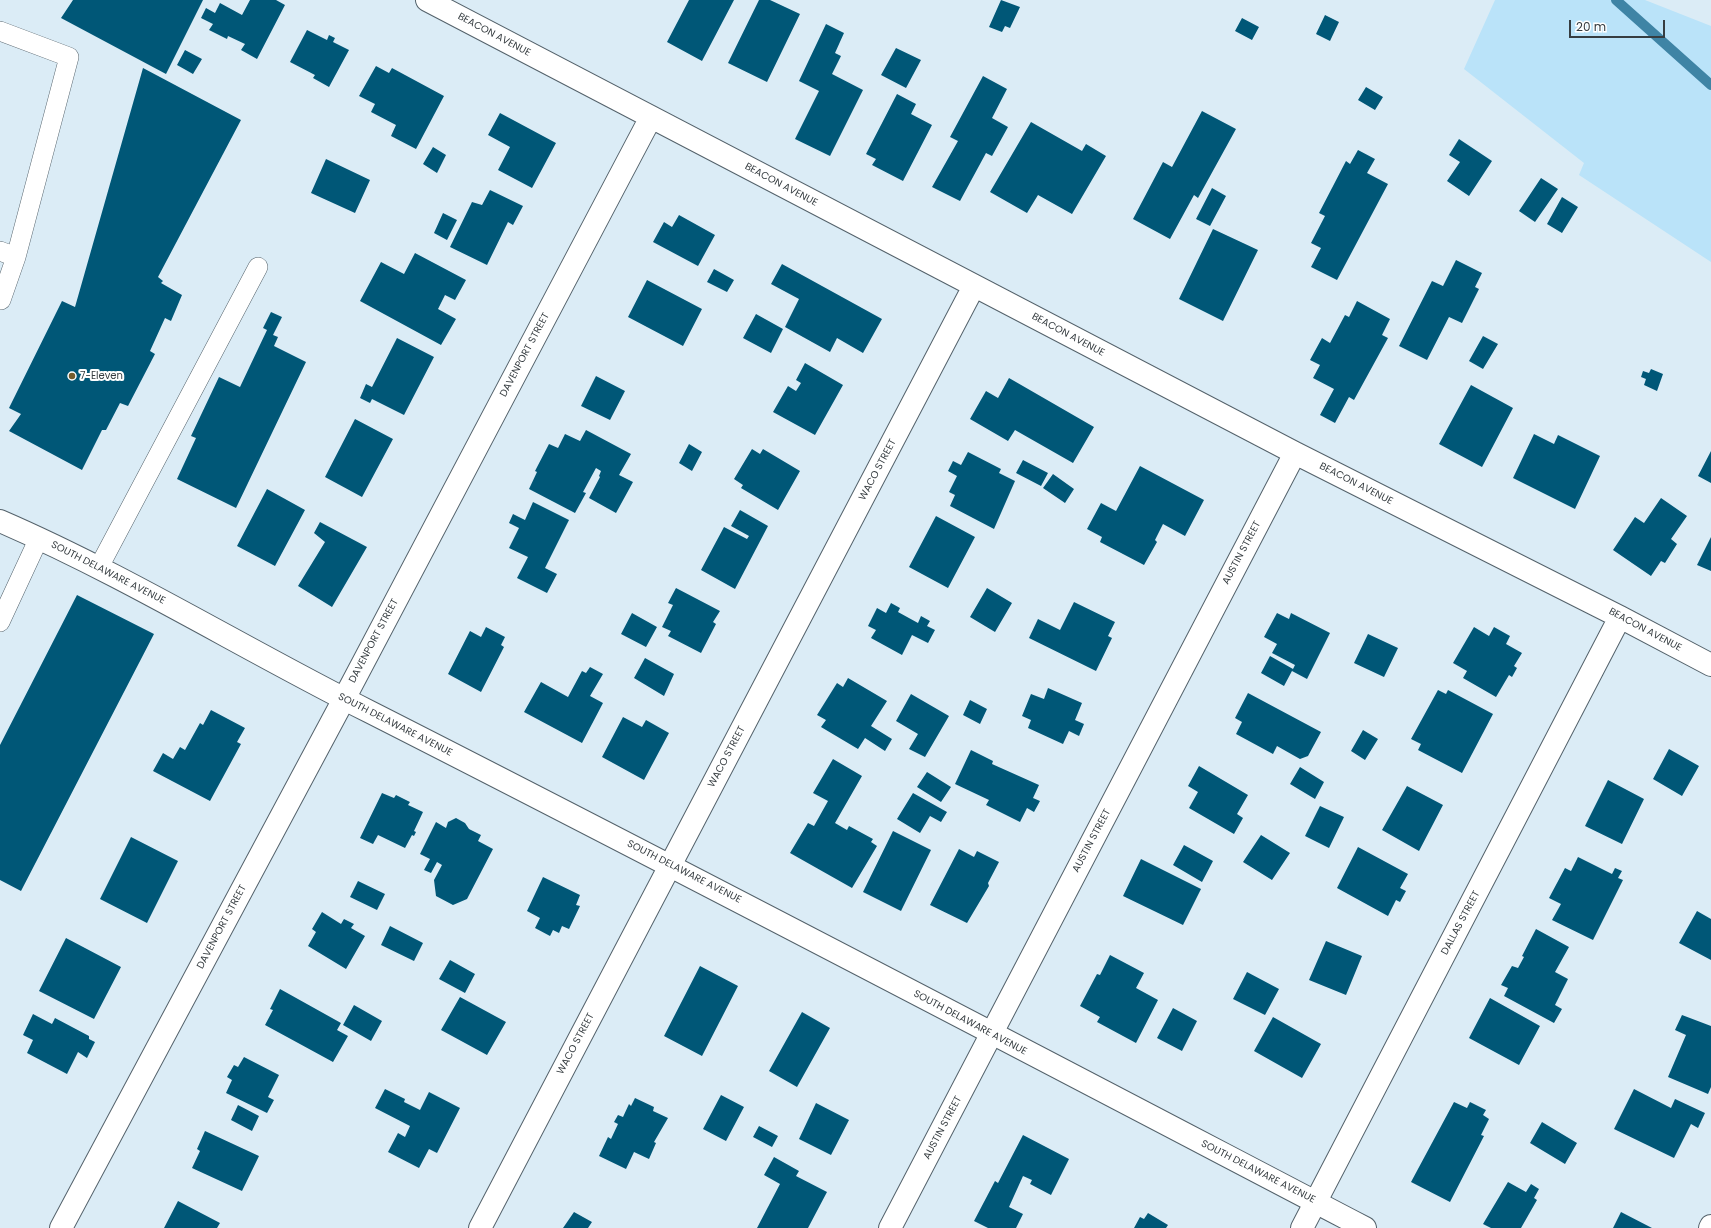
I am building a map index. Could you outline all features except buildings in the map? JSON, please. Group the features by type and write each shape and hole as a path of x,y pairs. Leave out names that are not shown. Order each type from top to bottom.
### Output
{"street":[{"name":"BEACON AVENUE","path":"427,0 1294,453 1620,617 1711,665"},
{"name":"DAVENPORT STREET","path":"61,1228 344,699 651,117"},
{"name":"WACO STREET","path":"480,1228 974,286"},
{"name":"AUSTIN STREET","path":"890,1228 1294,453"},
{"name":"SOUTH DELAWARE AVENUE","path":"0,521 99,567 344,699 670,864 992,1034 1365,1228"},
{"name":"DALLAS STREET","path":"1302,1228 1620,617"}],"lane":[{"path":"0,31 69,56 8,254 0,301"},
{"path":"99,567 258,267"},
{"path":"0,622 39,538"}],"shaded area":[{"path":"1495,0 1645,0 1711,26 1711,262 1579,175 1584,163 1464,69"}],"waterway":[{"path":"1616,0 1711,85"}],"place":[{"name":"7-Eleven","path":"72,376"}]}
